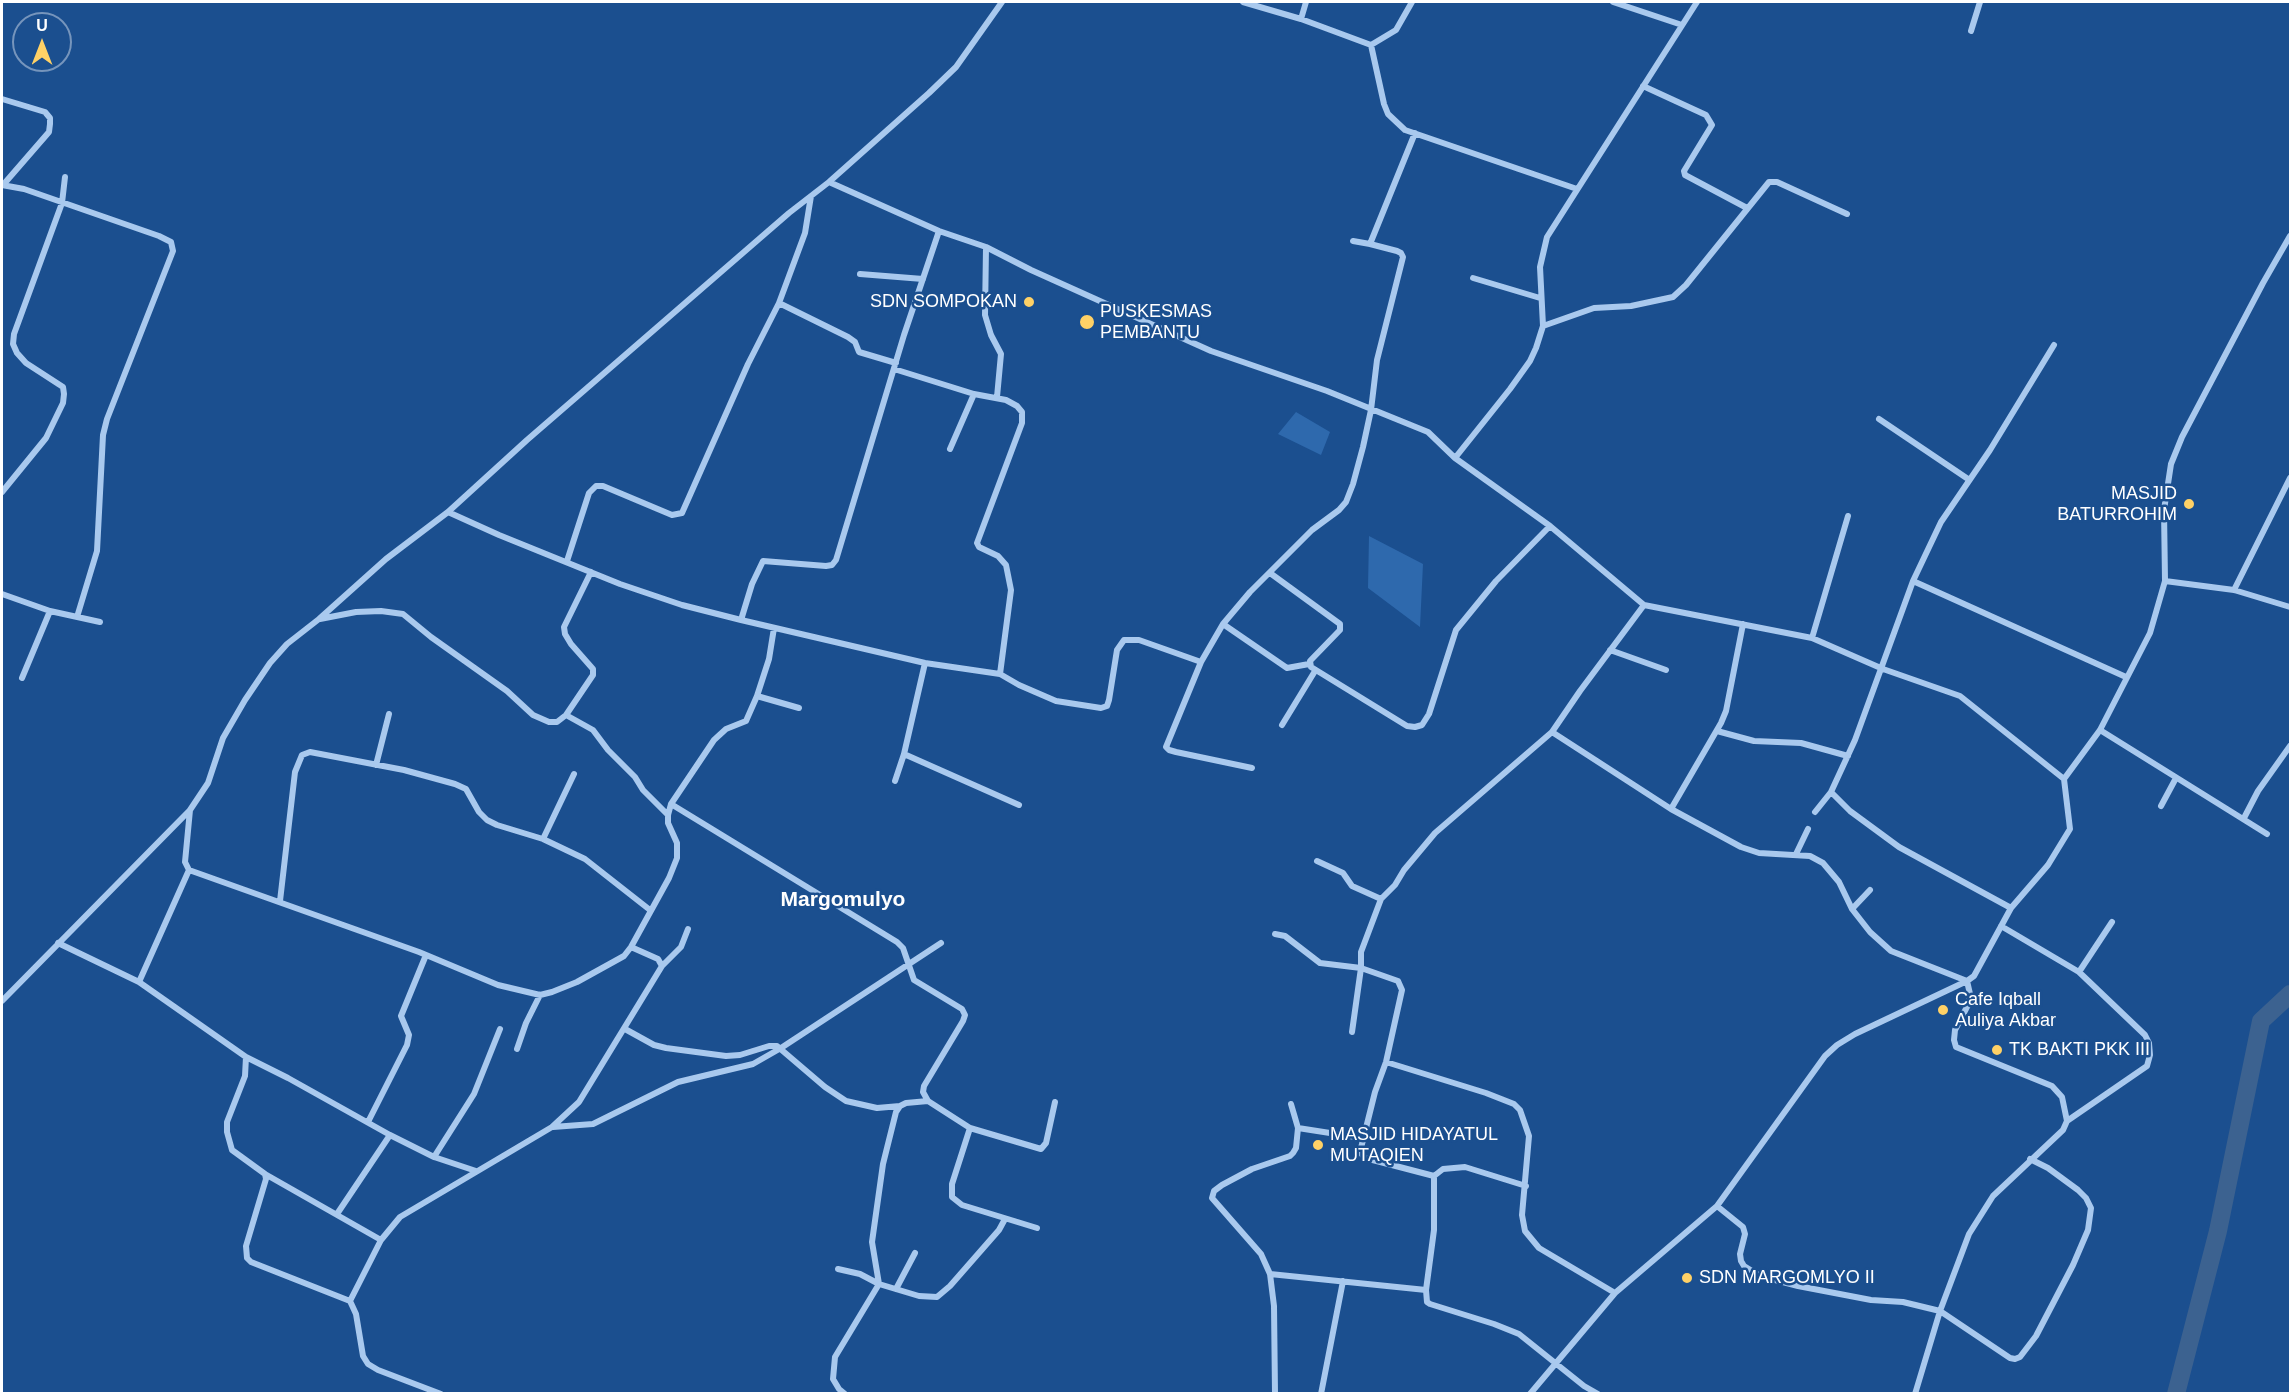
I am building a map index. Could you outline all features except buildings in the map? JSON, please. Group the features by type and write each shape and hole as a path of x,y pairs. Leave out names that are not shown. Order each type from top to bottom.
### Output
{"street":[{"path":"2,1001 190,810 208,783 223,738 270,663 287,644 320,619 386,559 448,512 527,440 829,182 956,67 1002,2"},
{"path":"1243,2 1301,19 1371,45"},
{"path":"1301,19 1306,2"},
{"path":"1371,45 1396,30 1412,2"},
{"path":"1612,2 1682,25"},
{"path":"1455,458 1530,361 1543,326 1540,267 1547,237 1697,2"},
{"path":"1971,31 1980,2"},
{"path":"1371,45 1388,114 1405,130 1577,189"},
{"path":"1643,86 1706,115 1712,125 1684,171 1685,175 1747,208"},
{"path":"2,99 45,112 51,124 49,132 2,185"},
{"path":"1371,244 1415,133"},
{"path":"2,492 46,438 63,403 63,387 26,363 13,344 14,334 62,203 65,177"},
{"path":"829,182 939,231 986,247 1031,270 1211,351 1327,391 1428,432 1455,458 1550,526 1644,605 1812,638 1882,669 1960,696 2064,779"},
{"path":"1543,326 1594,308 1631,306 1673,297 1686,285 1769,182 1776,182 1847,214"},
{"path":"2,185 24,189 159,236 171,242 173,250 114,395 107,418 103,435 97,551 77,617"},
{"path":"567,561 589,493 596,486 603,486 672,515 682,513 717,430 779,303 805,233 812,196"},
{"path":"741,620 752,584 763,561 832,566 836,560 939,231"},
{"path":"1530,1394 1615,1293 1717,1206 1826,1056 1837,1045 1855,1034 1974,976 2011,908 2048,865 2070,829 2064,779 2100,730 2150,633 2165,580 2164,510 2171,464 2182,437 2290,236"},
{"path":"1252,768 1176,752 1166,747 1201,662 1223,624 1250,592 1312,530 1339,510 1346,502 1356,475 1371,410 1377,360 1403,257 1397,251 1353,241"},
{"path":"986,247 985,315 1002,360 997,397"},
{"path":"860,274 923,279"},
{"path":"1473,278 1540,298"},
{"path":"779,303 854,340 859,352 974,394 997,397 1021,409 1023,417 977,543 979,547 998,556 1006,565 1011,590 1000,674"},
{"path":"1815,812 1831,792 1848,756 1913,581 1941,522 1968,479 1990,450 2054,345"},
{"path":"950,449 974,394"},
{"path":"1879,418 1968,479"},
{"path":"2234,590 2290,478"},
{"path":"448,512 498,535 591,572 682,605 925,663 1000,674 1056,701 1101,708 1107,706 1117,650 1124,640 1139,640 1201,662"},
{"path":"1812,638 1848,516"},
{"path":"1309,664 1315,670 1407,726 1422,725 1429,714 1441,683 1448,651 1456,630 1496,581 1550,526"},
{"path":"320,619 373,611 403,614 431,637 507,691 540,720 557,722 566,715 593,675 593,669 571,644 564,627 591,572"},
{"path":"1223,624 1287,668 1309,664 1341,627 1340,624 1270,573"},
{"path":"2165,580 2234,590 2290,607"},
{"path":"1913,581 2126,676"},
{"path":"2,594 50,611 100,622"},
{"path":"1352,1032 1362,948 1381,899 1395,885 1404,870 1435,833 1552,732 1644,605"},
{"path":"22,678 50,611"},
{"path":"1671,809 1717,731 1730,697 1743,624"},
{"path":"190,810 185,862 189,870 426,954 498,985 540,995 561,989 624,956 631,947 669,878 677,858 676,843 668,815 670,804 714,740 726,729 746,721 769,659 774,628"},
{"path":"1610,650 1666,670"},
{"path":"895,781 904,754 925,663"},
{"path":"1282,725 1315,670"},
{"path":"757,696 799,708"},
{"path":"376,765 389,714"},
{"path":"566,715 593,730 608,750 635,777 643,790 668,815"},
{"path":"2100,730 2244,818 2266,834"},
{"path":"1717,731 1754,741 1801,743 1848,756"},
{"path":"1552,732 1671,809 1740,847 1759,853 1810,856 1828,868 1839,882 1852,909 1870,932 1891,951 1967,981"},
{"path":"2244,818 2258,791 2290,746"},
{"path":"280,901 295,772 302,755 310,752 376,765 455,784 466,789 479,812 487,820 543,839 585,859 650,910"},
{"path":"904,754 1019,805"},
{"path":"543,839 574,774"},
{"path":"2161,806 2176,778"},
{"path":"1831,792 1850,811 1899,847 2011,908"},
{"path":"670,804 897,942 903,948 914,980 962,1009 965,1015 924,1086 923,1092 928,1101 970,1128 1041,1149 1046,1143 1055,1102"},
{"path":"1796,854 1808,830"},
{"path":"1317,861 1343,873 1352,886 1381,899"},
{"path":"139,982 189,870"},
{"path":"1852,909 1870,890"},
{"path":"2079,972 2112,922"},
{"path":"1915,1394 1940,1311 1970,1234 1993,1196 2063,1130 2067,1121 2147,1066 2150,1055 2149,1043 2145,1035 2079,972 2001,926"},
{"path":"350,1300 381,1240 400,1217 552,1127 579,1102 662,966 681,947 688,929"},
{"path":"1275,934 1285,936 1320,963 1361,969 1401,984 1402,990 1386,1062 1362,1138 1360,1152 1365,1158 1434,1176"},
{"path":"58,943 139,982 246,1058 288,1078 346,1112 434,1157 476,1171"},
{"path":"552,1127 593,1124 678,1082 753,1064 941,943"},
{"path":"631,947 658,959 662,966"},
{"path":"368,1122 407,1045 409,1035 401,1016 426,954"},
{"path":"1967,981 1970,994 1969,1003 1955,1030 1956,1047 2052,1086 2062,1097 2067,1121"},
{"path":"517,1049 526,1023 540,995"},
{"path":"434,1157 474,1094 500,1029"},
{"path":"625,1029 654,1045 726,1056 740,1056 774,1045 781,1048 825,1088 846,1101 878,1108 928,1101"},
{"path":"246,1058 245,1076 227,1122 232,1150 265,1174 381,1240"},
{"path":"1386,1062 1486,1093 1514,1104 1520,1110 1529,1136 1523,1224 1539,1248 1615,1293"},
{"path":"1275,1394 1274,1306 1270,1274 1261,1254 1212,1198 1214,1191 1222,1185 1252,1169 1290,1156 1296,1148 1298,1128 1292,1104"},
{"path":"845,1394 832,1379 835,1357 879,1284 872,1242 884,1164 896,1112 900,1106"},
{"path":"970,1128 952,1184 952,1197 962,1205 1037,1228"},
{"path":"1298,1128 1362,1138"},
{"path":"337,1214 390,1135"},
{"path":"1717,1206 1743,1227 1745,1234 1740,1254 1741,1261 1744,1266 1760,1276 1798,1286 1871,1300 1903,1302 1940,1311 2010,1358 2020,1357 2036,1336 2077,1256 2088,1230 2091,1208 2086,1198 2078,1190 2048,1168 2030,1159"},
{"path":"1434,1176 1443,1169 1465,1167 1526,1186"},
{"path":"265,1174 266,1184 246,1246 247,1258 251,1262 350,1300 356,1314 363,1356 368,1364 441,1394"},
{"path":"1434,1176 1434,1230 1426,1290 1426,1297 1430,1304 1519,1334 1538,1347 1556,1365 1598,1394"},
{"path":"837,1269 860,1274 879,1284 896,1289 929,1298 937,1297 999,1230 1005,1219"},
{"path":"896,1289 915,1253"},
{"path":"1270,1274 1426,1290"},
{"path":"1321,1394 1343,1281"},
{"path":"1580,1394 1584,1386"}],"shaded area":[{"path":"1296,412 1330,432 1321,455 1278,434"},
{"path":"1369,536 1423,564 1420,627 1368,588"}],"waterway":[{"path":"2176,1394 2218,1231 2261,1021 2290,994"}],"place":[{"name":"SDN SOMPOKAN","path":"1029,302"},
{"name":"PUSKESMAS PEMBANTU","path":"1087,322"},
{"name":"MASJID BATURROHIM","path":"2189,504"},
{"name":"Cafe Iqball Auliya Akbar","path":"1943,1010"},
{"name":"TK BAKTI PKK III","path":"1997,1050"},
{"name":"MASJID HIDAYATUL MUTAQIEN","path":"1318,1145"},
{"name":"SDN MARGOMLYO II","path":"1687,1278"}],"district":[{"name":"Margomulyo","path":"843,900"}]}
